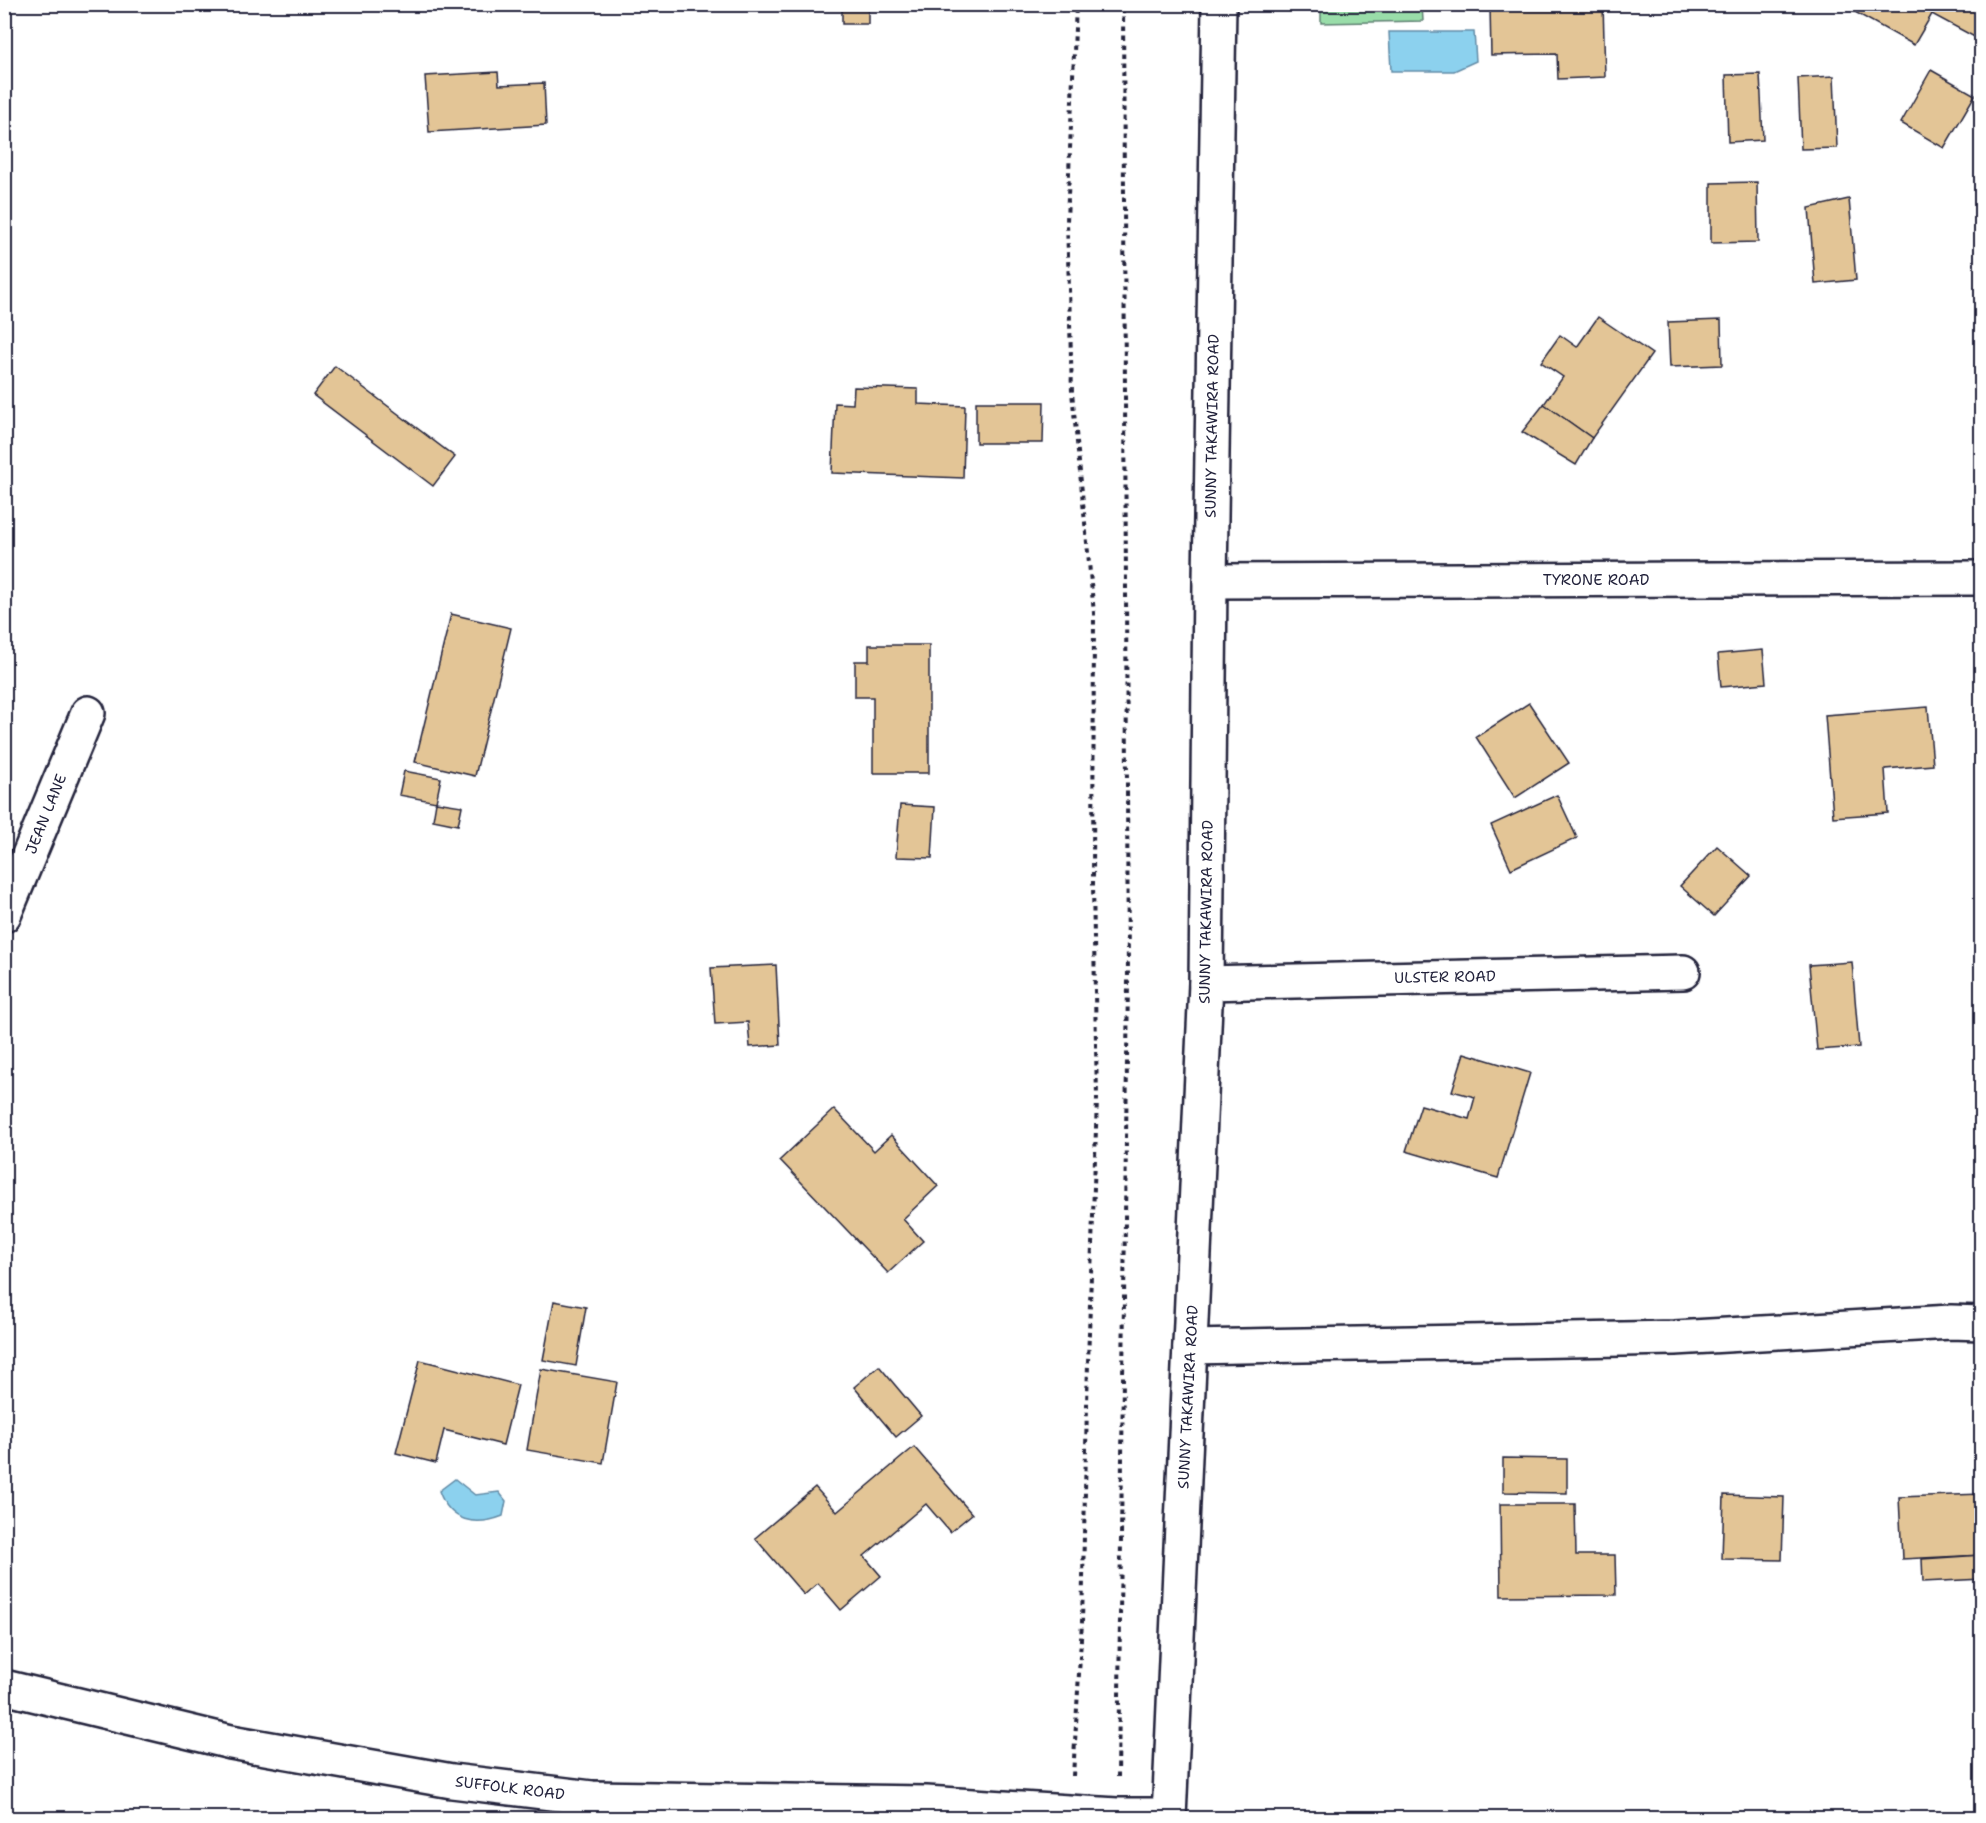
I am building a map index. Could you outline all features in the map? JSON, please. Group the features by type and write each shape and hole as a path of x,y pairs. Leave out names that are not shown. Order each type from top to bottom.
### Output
{"street":[{"name":"SUNNY TAKAWIRA ROAD","path":"1169,1817 1206,983 1219,4"},
{"name":"TYRONE ROAD","path":"1210,581 1982,578"},
{"name":"JEAN LANE","path":"4,915 88,713"},
{"name":"ULSTER ROAD","path":"1206,983 1683,972"},
{"path":"1190,1347 1676,1338 1951,1322 1982,1323"},
{"name":"SUFFOLK ROAD","path":"4,1687 231,1742 452,1781 592,1798 926,1803 1169,1817"}],"path":[{"path":"1071,1812 1082,1622 1097,1099 1093,885 1094,613 1072,392 1067,221 1076,4"},
{"path":"1118,1815 1128,980 1123,4"}],"green space":[{"path":"1321,5 1422,5 1423,21 1321,23"}],"water":[{"path":"1389,32 1474,32 1476,61 1454,71 1391,71"},
{"path":"455,1479 475,1495 499,1492 506,1501 503,1516 473,1521 450,1510 439,1491"}],"building":[{"path":"842,4 868,4 868,24 842,24"},
{"path":"1603,4 1605,77 1558,79 1557,54 1491,55 1490,6"},
{"path":"1845,4 1982,4 1982,41 1932,14 1914,45 1844,6"},
{"path":"1931,70 1975,95 1944,148 1901,123"},
{"path":"498,72 499,85 544,83 546,125 429,132 425,76"},
{"path":"1760,74 1763,140 1728,142 1726,75"},
{"path":"1834,76 1837,148 1801,149 1798,78"},
{"path":"1757,182 1758,242 1711,243 1711,183"},
{"path":"1849,199 1856,280 1815,284 1809,208"},
{"path":"1598,317 1652,354 1592,438 1544,404 1563,377 1541,362 1560,335 1577,347"},
{"path":"1721,320 1722,365 1670,367 1668,322"},
{"path":"335,366 455,457 433,486 313,395"},
{"path":"854,387 918,389 918,404 965,406 963,478 832,473 835,403 853,404"},
{"path":"976,402 1044,402 1043,443 976,443"},
{"path":"1544,404 1592,438 1576,465 1522,432"},
{"path":"451,614 511,628 475,776 415,762"},
{"path":"869,645 929,645 929,773 873,773 873,697 855,697 855,661 869,661"},
{"path":"1763,650 1766,683 1721,687 1718,654"},
{"path":"1529,703 1569,763 1515,798 1476,737"},
{"path":"1928,707 1933,765 1885,769 1888,813 1833,817 1825,715"},
{"path":"404,771 441,778 436,802 399,795"},
{"path":"1557,795 1577,838 1511,869 1491,825"},
{"path":"436,802 462,806 458,825 433,820"},
{"path":"900,805 935,807 932,858 896,857"},
{"path":"1717,846 1751,876 1714,916 1680,886"},
{"path":"1852,962 1859,1047 1817,1050 1809,965"},
{"path":"776,965 780,1045 750,1047 748,1022 715,1024 711,968"},
{"path":"1464,1053 1530,1073 1498,1178 1406,1151 1421,1105 1469,1119 1475,1097 1452,1091"},
{"path":"834,1109 874,1151 891,1135 938,1186 903,1219 923,1241 888,1273 780,1160"},
{"path":"554,1301 586,1307 576,1366 543,1360"},
{"path":"420,1360 518,1385 503,1445 444,1430 436,1463 396,1453"},
{"path":"879,1366 921,1416 896,1437 854,1387"},
{"path":"541,1369 617,1382 603,1463 527,1450"},
{"path":"914,1447 972,1514 950,1532 926,1504 864,1556 881,1576 841,1610 818,1583 804,1595 755,1538 815,1487 837,1512"},
{"path":"1503,1458 1567,1459 1567,1493 1503,1492"},
{"path":"1982,1494 1982,1555 1902,1559 1899,1497"},
{"path":"1724,1495 1784,1497 1782,1560 1722,1559"},
{"path":"1500,1504 1575,1504 1576,1555 1615,1555 1616,1595 1501,1596"},
{"path":"1982,1555 1982,1579 1923,1582 1922,1559"}]}
